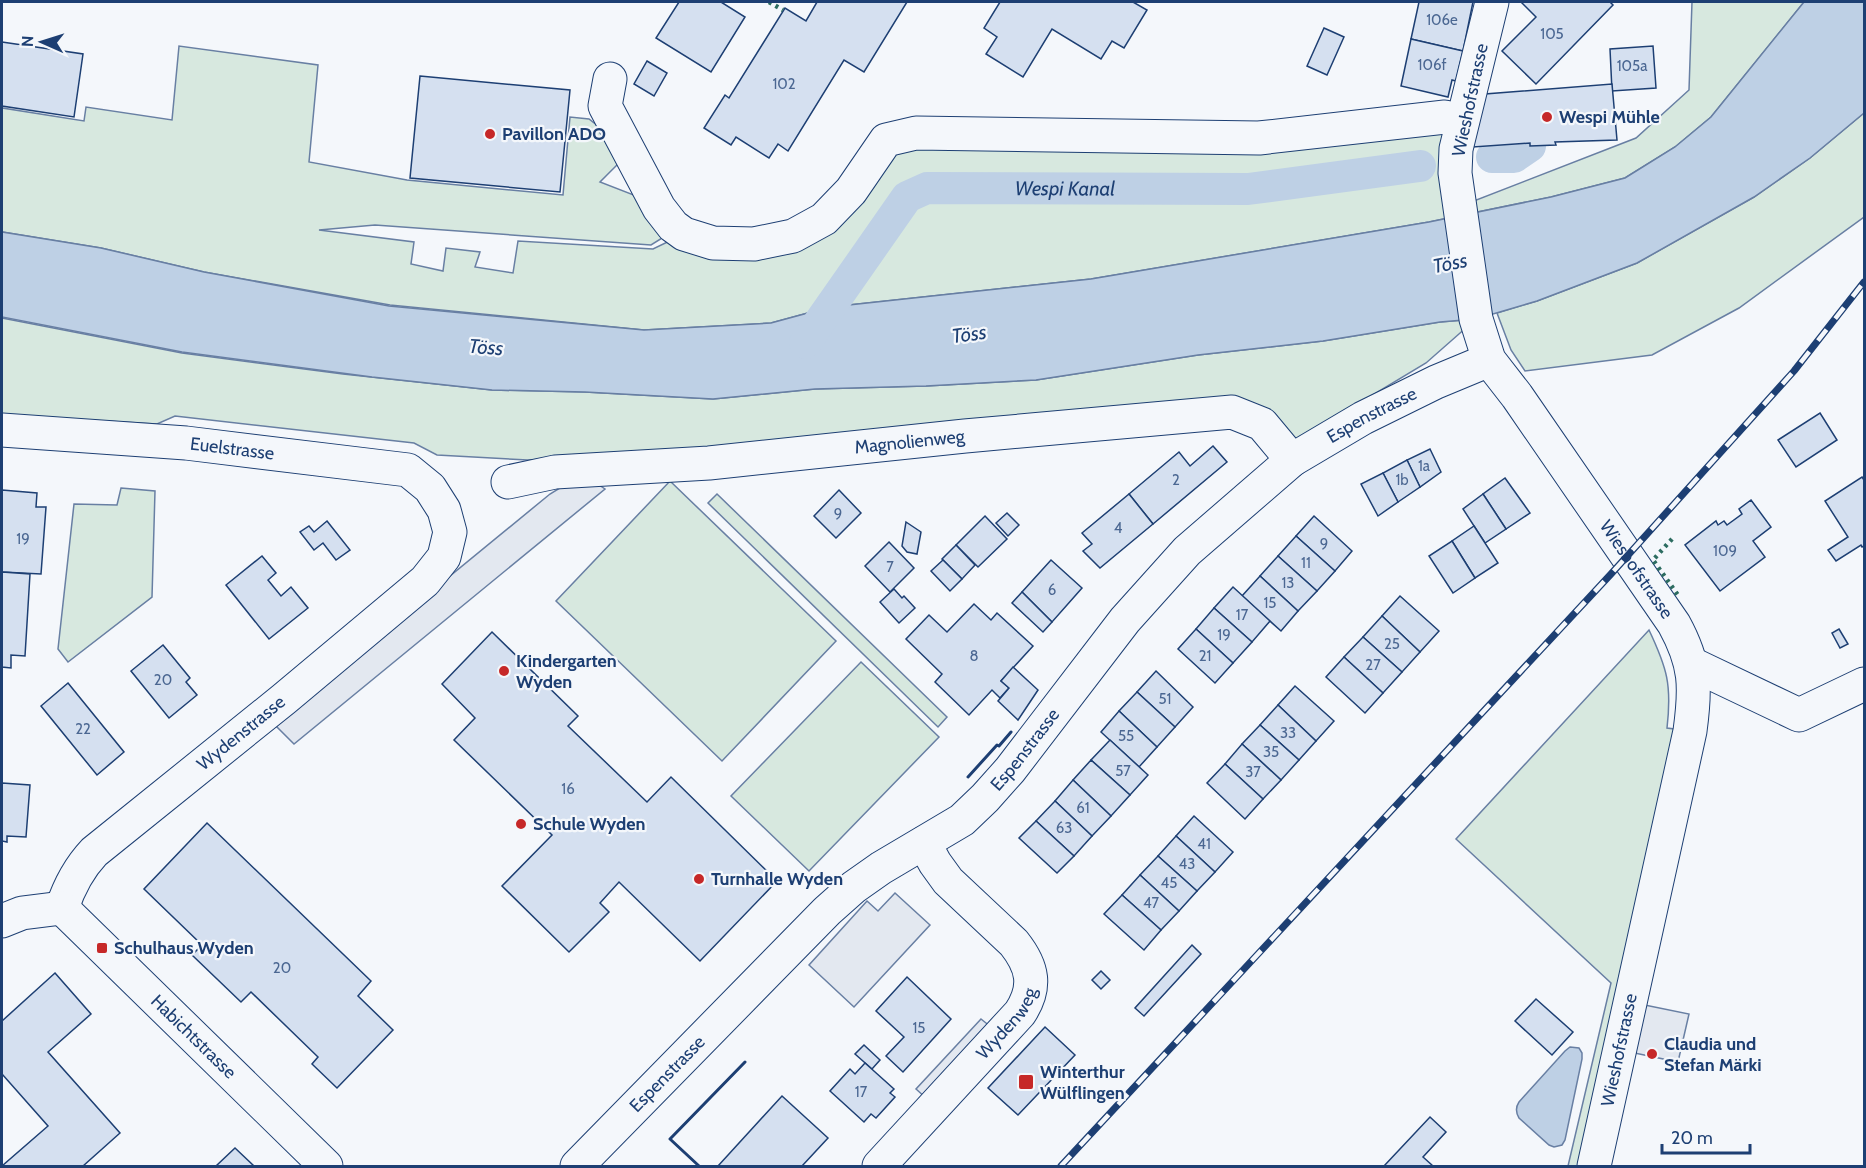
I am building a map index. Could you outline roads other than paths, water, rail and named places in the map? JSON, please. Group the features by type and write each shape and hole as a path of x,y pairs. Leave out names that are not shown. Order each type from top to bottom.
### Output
{"street":[{"name":"Wieshofstrasse","path":"1492,2 1456,149 1455,173 1476,319 1489,360 1517,396 1674,624 1687,648 1692,664 1694,697 1690,731 1594,1167"},
{"path":"610,79 605,106 659,208 673,226 684,234 713,243 754,244 793,236 824,219 851,191 886,140 916,132 1259,138 1445,117 1462,121"},
{"name":"Espenstrasse","path":"578,1167 854,886 962,820 986,798 1125,620 1187,552 1292,460 1363,418 1489,360"},
{"name":"Magnolienweg","path":"508,482 555,472 709,463 965,436 1232,412 1262,424 1292,460"},
{"name":"Euelstrasse","path":"2,430 186,443 408,470 430,488 444,510"},
{"name":"Wydenstrasse","path":"62,908 74,878 93,852 284,699 425,581 444,557 450,532 444,510"},
{"path":"1692,664 1799,715 1864,684"},
{"name":"Wydenweg","path":"879,1167 1020,1013 1026,1003 1031,983 1027,963 1021,952 948,881 924,843"},
{"path":"2,921 22,913 62,908"},
{"name":"Habichtstrasse","path":"62,908 326,1167"}],"water":[{"name":"Töss","path":"1804,2 1864,2 1864,113 1810,158 1754,197 1637,263 1537,301 1476,319 1440,322 1323,341 1198,355 1036,380 815,389 713,399 492,390 372,377 182,352 2,317 2,232 101,248 204,272 389,306 644,330 771,323 830,307 1091,279 1429,222 1551,197 1625,178 1675,147 1711,117"},
{"path":"1570,1047 1579,1048 1582,1059 1565,1140 1562,1145 1554,1147 1519,1118 1516,1108"}],"waterway":[{"name":"Wespi Kanal","path":"1492,157 1514,157 1530,146"},
{"name":"Wespi Kanal","path":"805,343 907,197 927,188 1248,189 1420,166"}],"railway":[{"path":"1061,1166 1611,574 1794,371 1864,282"}],"place":[{"name":"Wespi Mühle","path":"1547,117"},
{"name":"Pavillon ADO","path":"490,134"},
{"name":"Kindergarten Wyden","path":"504,671"},
{"name":"Schule Wyden","path":"521,824"},
{"name":"Turnhalle Wyden","path":"699,879"},
{"name":"Schulhaus Wyden","path":"102,948"},
{"name":"Claudia und Stefan Märki","path":"1652,1054"},
{"name":"Winterthur Wülflingen","path":"1026,1082"}]}
